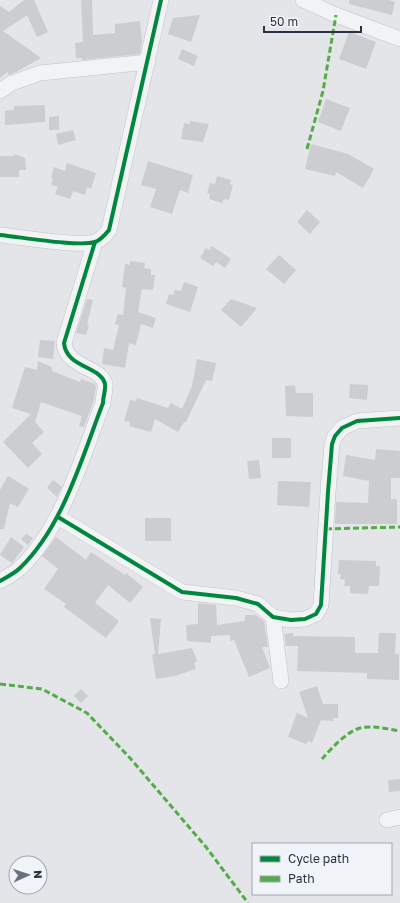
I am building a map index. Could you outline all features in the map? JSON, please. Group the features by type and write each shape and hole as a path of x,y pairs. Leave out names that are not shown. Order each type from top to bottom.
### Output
{"street":[{"path":"0,235 79,243 95,242 102,238 109,230 161,0"},
{"path":"303,0 336,15 400,39"},
{"path":"0,91 12,83 40,73 148,62"},
{"path":"0,581 20,568 35,550 58,517 104,396 105,384 101,377 69,357 64,350 64,343 95,242"},
{"path":"58,517 182,592 236,598 258,604 273,617 306,619 316,614 321,605 332,444 342,428 357,421 400,418"},
{"path":"273,617 281,681"}],"building":[{"path":"24,0 34,0 48,32 37,37 27,15 3,31 41,58 9,75 7,72 0,78 0,6 9,12"},
{"path":"81,0 92,0 93,35 115,33 115,24 140,21 142,41 140,54 82,60 82,58 76,58 75,43 83,42"},
{"path":"349,0 389,0 395,2 392,15 349,4"},
{"path":"200,15 191,42 168,34 173,18"},
{"path":"349,32 376,42 366,69 339,59"},
{"path":"182,49 198,56 194,66 178,59"},
{"path":"326,99 350,108 341,131 318,122"},
{"path":"45,105 45,122 5,125 5,111 14,110 14,106"},
{"path":"59,116 59,130 49,130 49,117"},
{"path":"190,121 209,124 203,142 181,139 184,123 190,124"},
{"path":"73,130 76,140 58,145 56,134"},
{"path":"311,144 348,154 374,169 363,188 336,172 335,176 305,169"},
{"path":"14,154 25,158 26,170 19,170 19,177 0,177 0,156 14,156"},
{"path":"148,161 193,175 188,193 180,190 172,214 150,207 156,189 141,185"},
{"path":"67,163 96,173 91,189 87,187 85,195 73,191 70,199 55,194 58,187 51,185 54,167 65,171"},
{"path":"217,176 231,180 230,184 233,185 229,200 224,199 222,203 209,199 210,194 207,193 210,183 215,184"},
{"path":"307,210 320,222 310,234 297,222"},
{"path":"212,246 231,259 225,268 216,262 213,266 200,258 206,248 209,250"},
{"path":"279,255 296,270 284,284 266,269"},
{"path":"130,261 145,263 144,268 151,269 151,275 155,275 153,290 142,289 138,312 156,318 153,328 141,324 136,345 129,343 125,368 102,364 104,348 113,350 119,325 115,324 118,314 123,315 126,288 122,287 125,264 130,265"},
{"path":"184,282 198,287 190,312 166,304 169,294 173,295 175,290 181,291"},
{"path":"87,299 93,300 86,335 76,333"},
{"path":"231,299 257,308 241,327 221,310"},
{"path":"40,340 55,341 53,359 38,357"},
{"path":"197,359 216,363 212,381 206,380 186,422 184,422 178,432 155,419 151,432 129,426 130,422 124,421 130,400 136,401 137,398 168,408 171,403 182,409 192,386"},
{"path":"38,361 52,367 52,371 80,382 81,379 95,384 96,387 94,400 84,427 79,426 82,416 41,402 35,422 44,432 32,443 42,454 28,468 3,442 31,414 12,408 25,367 37,370"},
{"path":"350,384 368,385 367,400 349,398"},
{"path":"295,385 296,393 313,393 313,417 286,416 285,386"},
{"path":"272,438 291,438 291,458 272,458"},
{"path":"376,449 400,451 400,478 391,478 391,499 397,499 397,524 335,524 336,502 368,503 369,481 343,476 346,455 375,460"},
{"path":"259,460 261,478 249,479 247,461"},
{"path":"8,476 29,489 18,507 10,503 4,529 0,529 0,490"},
{"path":"53,480 62,487 57,497 47,488"},
{"path":"278,481 311,482 309,507 277,505"},
{"path":"145,518 171,518 171,541 145,541"},
{"path":"26,534 33,538 28,545 21,539"},
{"path":"11,537 24,547 12,563 0,555"},
{"path":"56,537 86,560 91,552 125,575 126,573 143,587 130,603 108,585 95,603 119,621 106,638 64,607 66,604 44,589 58,569 42,556"},
{"path":"339,560 376,561 376,566 380,566 379,586 369,586 368,594 350,593 350,586 344,586 345,580 340,579 341,574 338,574"},
{"path":"198,603 216,605 217,625 245,621 245,615 256,615 264,621 268,647 262,647 270,668 249,677 234,640 230,641 230,635 211,636 211,643 187,641 186,625 198,624"},
{"path":"150,618 161,619 158,654 192,648 197,661 194,663 196,669 175,676 156,679 152,655 155,654"},
{"path":"293,633 293,636 355,637 355,653 378,653 379,633 396,633 395,654 399,654 399,680 367,679 367,673 297,671 298,646 286,646 284,634"},
{"path":"317,686 323,704 338,704 338,718 333,718 333,721 321,720 312,743 308,741 306,744 288,737 297,713 308,718 299,692"},
{"path":"81,689 88,696 81,703 74,696"},
{"path":"400,779 400,791 389,792 388,780"}],"marked path":[{"path":"307,149 323,91 336,15"},
{"path":"326,529 400,527"},
{"path":"0,684 42,689 87,713 130,758 206,847 248,903"},
{"path":"322,759 344,737 360,728 375,727 400,731"}],"cycle path":[{"path":"0,235 63,243 87,243 99,240 109,230 161,0"},
{"path":"0,581 20,568 48,533 70,490 103,403 105,384 102,378 71,357 66,351 64,343 95,242"},
{"path":"58,517 182,592 236,598 258,604 273,617 291,620 305,619 316,614 321,605 328,492 332,444 335,436 342,428 357,421 400,418"}]}
